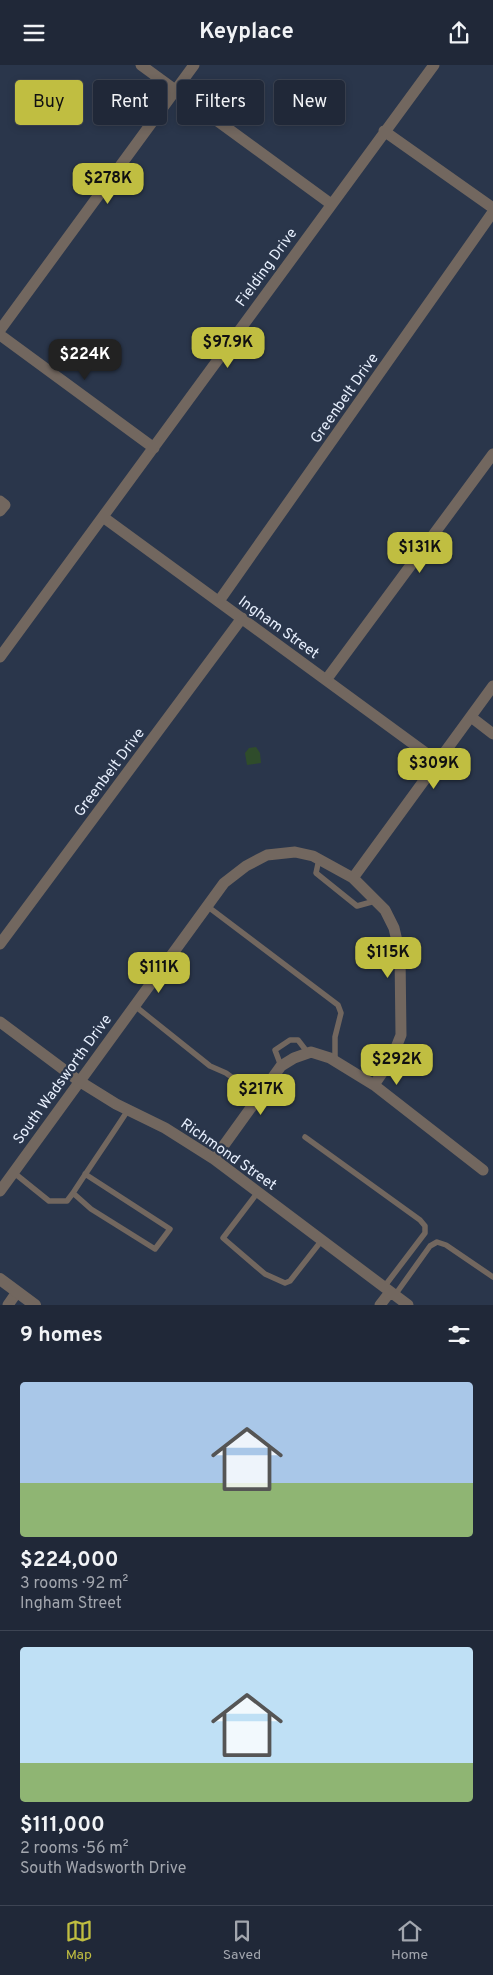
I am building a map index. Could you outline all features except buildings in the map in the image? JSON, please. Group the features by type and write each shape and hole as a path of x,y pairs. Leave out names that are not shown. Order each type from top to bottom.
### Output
{"street":[{"path":"141,65 330,204"},
{"path":"0,330 194,65"},
{"name":"Fielding Drive","path":"0,657 330,204 434,65"},
{"path":"384,131 493,208"},
{"name":"Greenbelt Drive","path":"219,601 493,212"},
{"path":"0,335 154,448"},
{"path":"326,680 493,454"},
{"path":"0,501 5,505 0,511"},
{"name":"Ingham Street","path":"103,517 438,762"},
{"name":"Greenbelt Drive","path":"0,944 242,618"},
{"path":"353,878 493,686"},
{"path":"470,717 493,733"},
{"name":"South Wadsworth Drive","path":"0,1191 224,883 246,866 267,855 295,852 313,856 353,878 385,910 394,928 400,954 402,1035 390,1061 374,1085"},
{"name":"Richmond Street","path":"0,1022 79,1081 128,1110 165,1128 214,1159 408,1305"},
{"path":"214,1159 281,1065 294,1057 311,1052 334,1061 374,1085 483,1170"},
{"path":"0,1279 36,1305"},
{"path":"380,1305 389,1291"},
{"path":"8,1305 17,1292"}],"lane":[{"path":"319,859 316,873 357,906 376,901"},
{"path":"207,906 338,1005 340,1013 335,1037 334,1061"},
{"path":"135,1006 204,1061 231,1076 259,1097"},
{"path":"281,1065 275,1050 290,1040 298,1040 308,1053"},
{"path":"13,1172 49,1201 67,1201 128,1110"},
{"path":"305,1137 420,1220 425,1227 425,1233 389,1291"},
{"path":"73,1193 92,1209 155,1249 170,1229 85,1174"},
{"path":"258,1192 223,1238 265,1274 285,1283 290,1281 322,1240"},
{"path":"389,1291 430,1247 437,1242 446,1245 493,1277"}],"green space":[{"path":"256,747 260,753 261,763 247,765 245,753 249,748"}]}
